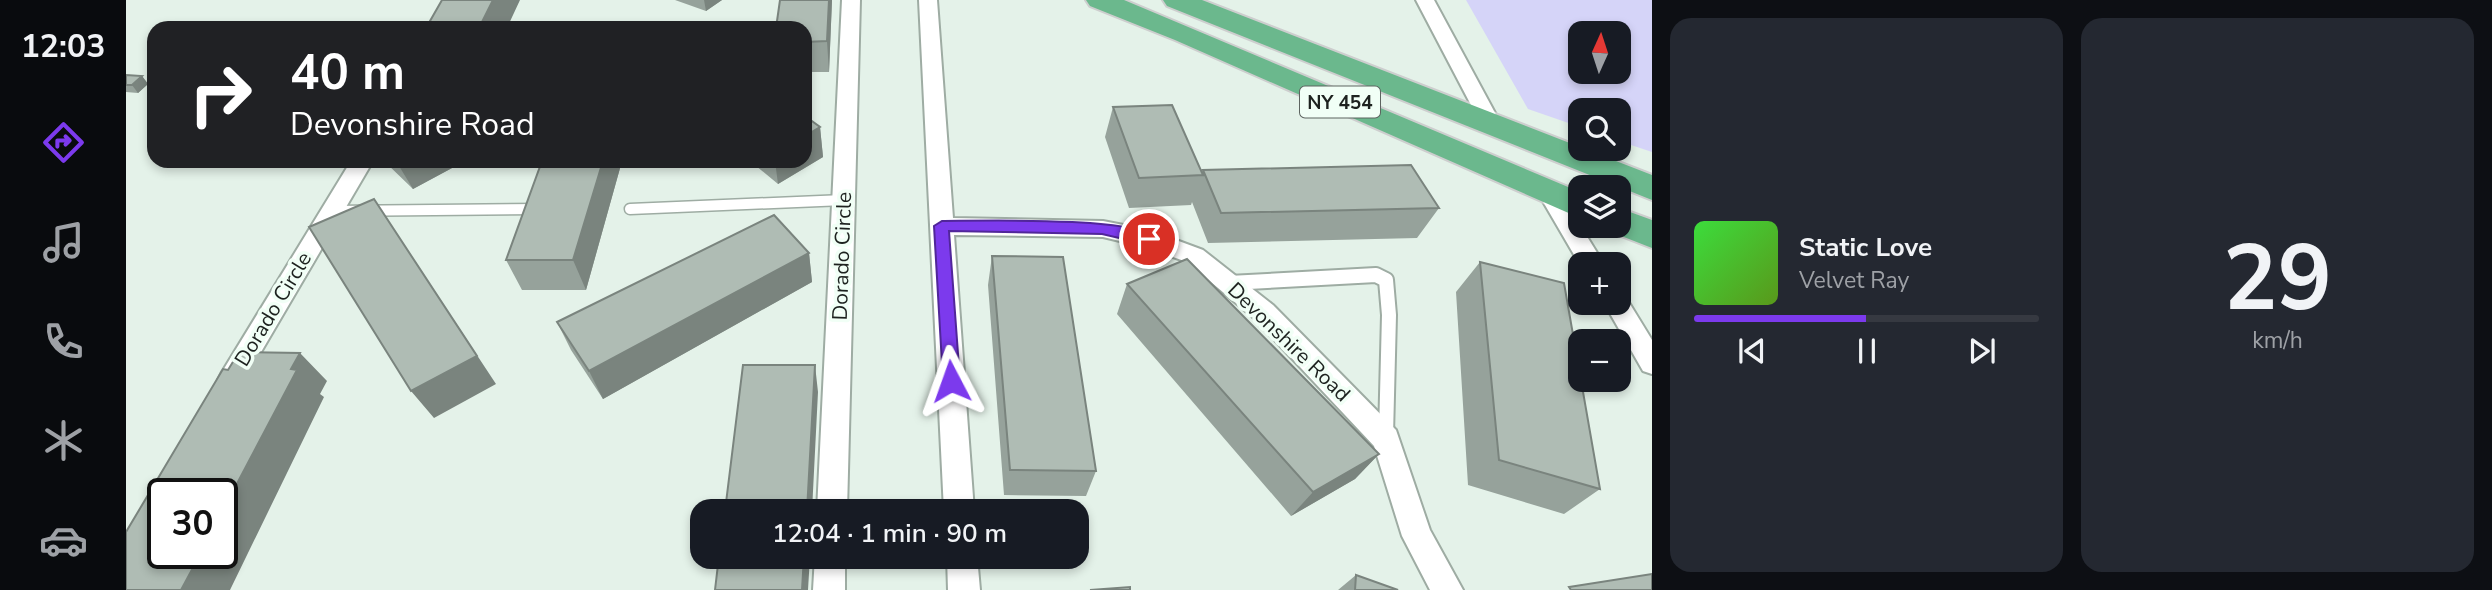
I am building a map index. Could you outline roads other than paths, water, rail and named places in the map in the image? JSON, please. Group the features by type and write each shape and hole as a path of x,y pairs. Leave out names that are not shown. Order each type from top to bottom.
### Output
{"highway":[{"name":"NY 454","path":"1177,0 1652,188"},
{"name":"NY 454","path":"1109,4 1568,201"},
{"path":"1109,4 1452,126 1480,130 1491,124"},
{"path":"1549,193 1568,185"},
{"path":"1631,197 1652,205"},
{"path":"1631,226 1652,235"}],"street":[{"name":"Dorado Circle","path":"832,499 851,0"},
{"path":"928,0 958,499"},
{"path":"1425,0 1491,124"},
{"name":"Dorado Circle","path":"218,401 358,168"},
{"path":"1549,193 1585,252"},
{"name":"Devonshire Road","path":"942,226 1102,229 1149,239 1195,256 1264,312 1386,439 1416,536 1447,590"},
{"path":"1626,315 1644,337 1652,363"},
{"path":"829,590 830,569"},
{"path":"963,569 964,590"}],"lane":[{"path":"630,209 844,200"},
{"path":"332,211 541,209"},
{"path":"1228,283 1376,275 1386,280 1389,316 1386,439"}]}
